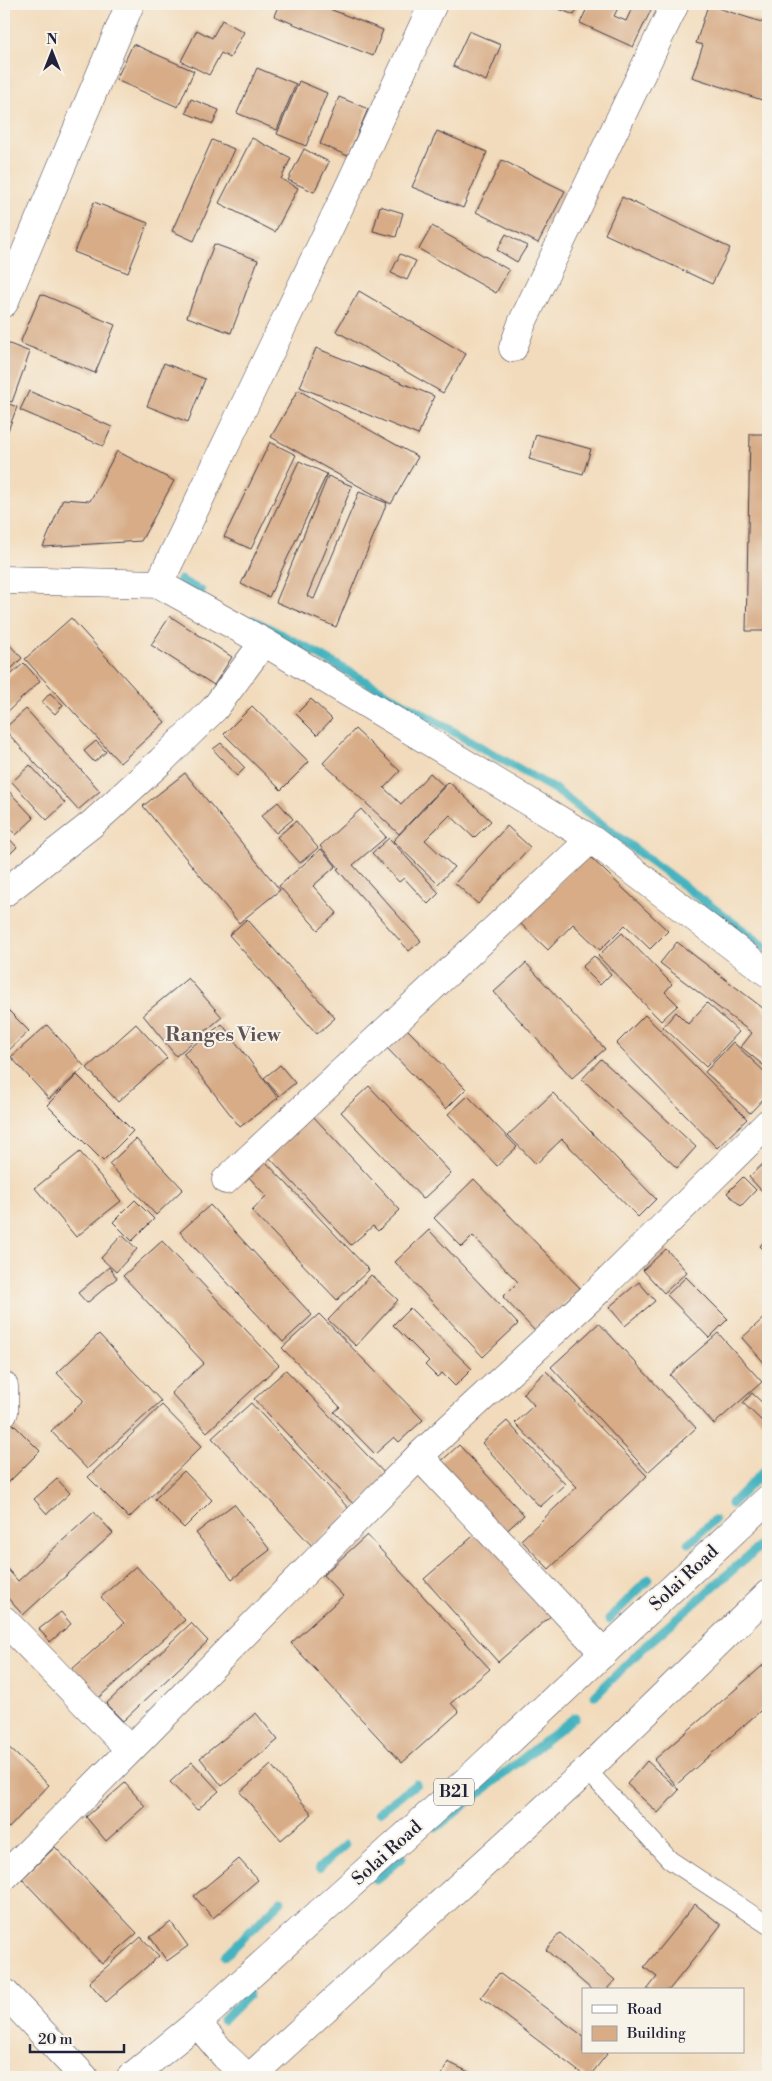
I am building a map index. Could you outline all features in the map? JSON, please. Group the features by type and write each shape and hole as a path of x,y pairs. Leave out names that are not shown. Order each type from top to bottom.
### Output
{"main road":[{"path":"4,303 130,4"},
{"path":"159,584 348,189 433,4"},
{"path":"514,348 522,323 675,4"},
{"path":"4,580 159,584 264,642 591,839 768,973"},
{"path":"4,893 92,824 161,761 215,708 264,642"},
{"path":"226,1180 591,839"},
{"path":"4,1877 419,1456 600,1290 768,1123"},
{"path":"4,1386 4,1412"},
{"path":"419,1456 604,1653"},
{"name":"Solai Road","path":"131,2077 197,2023 474,1774 768,1499"},
{"path":"197,2023 225,2056 248,2077 588,1770 768,1594"},
{"path":"4,1620 130,1750"},
{"path":"4,1992 84,2077"}],"lane":[{"path":"588,1770 670,1860 768,1925"}],"building":[{"path":"279,4 317,4 383,30 373,56 274,16"},
{"path":"546,4 579,4 574,15"},
{"path":"589,4 620,4 614,16 626,21 634,4 654,4 633,47 580,23"},
{"path":"708,5 768,24 766,32 768,33 768,102 692,77 703,45 696,43"},
{"path":"222,20 244,32 230,58 221,53 209,75 181,61 197,30 212,38"},
{"path":"469,31 501,45 486,81 453,66"},
{"path":"133,44 194,71 178,107 116,80"},
{"path":"257,68 296,84 277,130 237,113"},
{"path":"299,81 327,93 306,146 277,134"},
{"path":"339,97 368,109 348,156 320,144"},
{"path":"191,99 219,110 213,124 186,113"},
{"path":"437,131 487,152 463,208 412,187"},
{"path":"252,138 291,158 281,179 298,188 275,232 219,203"},
{"path":"212,140 234,149 194,241 172,231"},
{"path":"304,149 329,162 314,192 288,180"},
{"path":"502,160 565,191 538,243 476,212"},
{"path":"622,197 730,248 712,284 605,234"},
{"path":"94,202 148,223 128,273 74,252"},
{"path":"380,206 403,213 396,237 373,231"},
{"path":"432,226 509,270 496,293 419,249"},
{"path":"506,234 527,246 517,262 497,250"},
{"path":"214,244 258,260 231,333 187,317"},
{"path":"400,254 416,261 407,280 391,273"},
{"path":"359,291 466,354 443,393 336,331"},
{"path":"41,294 115,325 95,373 20,343"},
{"path":"7,343 30,352 12,402 4,400 4,352"},
{"path":"316,348 434,396 418,435 300,387"},
{"path":"164,363 205,379 188,422 147,406"},
{"path":"298,390 418,457 391,504 271,437"},
{"path":"29,391 112,427 103,446 20,410"},
{"path":"4,402 17,407 4,441"},
{"path":"536,434 591,449 583,474 529,459"},
{"path":"750,434 768,434 768,631 746,631"},
{"path":"270,442 296,455 251,549 224,537"},
{"path":"117,451 174,481 141,541 43,547 63,499 90,501"},
{"path":"299,461 327,474 269,597 241,584"},
{"path":"328,476 352,486 307,596 314,599 359,492 387,503 336,627 276,602"},
{"path":"170,616 232,657 214,685 151,645"},
{"path":"71,618 165,722 120,763 25,659"},
{"path":"4,639 22,658 4,676"},
{"path":"24,663 40,681 4,715 4,681"},
{"path":"50,693 63,705 55,714 42,702"},
{"path":"311,699 332,719 317,735 296,714"},
{"path":"252,706 309,762 281,790 224,734"},
{"path":"26,709 100,791 78,810 4,729"},
{"path":"355,729 400,771 384,788 401,804 430,773 444,786 399,834 323,763"},
{"path":"96,741 106,752 94,762 84,751"},
{"path":"221,743 245,768 237,776 213,749"},
{"path":"30,765 65,803 47,820 12,782"},
{"path":"185,773 280,890 239,923 143,806"},
{"path":"449,782 491,821 474,838 450,815 425,840 454,867 438,884 393,841"},
{"path":"4,786 34,818 16,835 4,822"},
{"path":"278,802 293,819 276,833 261,816"},
{"path":"361,809 386,837 353,865 421,941 409,951 337,869 339,868 320,846"},
{"path":"296,821 318,848 300,863 277,837"},
{"path":"507,826 530,847 478,904 455,883"},
{"path":"4,833 17,847 4,860"},
{"path":"389,838 439,893 428,904 404,878 399,882 372,853"},
{"path":"321,849 336,866 313,886 337,913 318,930 279,886"},
{"path":"587,854 668,931 650,949 625,925 600,950 573,924 548,950 520,923"},
{"path":"247,919 335,1018 317,1034 229,935"},
{"path":"622,933 672,984 665,992 678,1005 661,1021 598,956"},
{"path":"677,942 768,1012 768,1069 741,1047 752,1033 660,963"},
{"path":"594,956 611,974 600,985 582,967"},
{"path":"526,963 605,1049 572,1078 494,992"},
{"path":"188,978 222,1017 176,1056 143,1015"},
{"path":"707,1003 739,1032 706,1067 663,1027 676,1012 688,1024"},
{"path":"4,1006 29,1031 6,1053 4,1051"},
{"path":"645,1015 747,1119 717,1148 616,1044"},
{"path":"136,1024 167,1058 118,1102 87,1068"},
{"path":"222,1024 278,1098 240,1127 183,1053"},
{"path":"47,1025 85,1067 49,1099 11,1057"},
{"path":"404,1026 466,1089 446,1109 384,1045"},
{"path":"733,1042 768,1075 768,1094 750,1113 705,1072"},
{"path":"601,1059 696,1147 677,1168 582,1079"},
{"path":"280,1065 295,1083 279,1096 264,1078"},
{"path":"77,1075 133,1131 103,1161 47,1105"},
{"path":"369,1086 451,1173 423,1199 341,1112"},
{"path":"553,1093 656,1199 638,1217 562,1139 536,1164 508,1135"},
{"path":"468,1096 517,1147 497,1166 448,1114"},
{"path":"312,1115 400,1210 378,1231 373,1226 351,1245 268,1156"},
{"path":"136,1139 183,1189 156,1215 109,1164"},
{"path":"80,1152 121,1201 76,1237 35,1188"},
{"path":"263,1159 369,1270 337,1300 252,1211 266,1196 247,1175"},
{"path":"768,1159 768,1185 762,1191 749,1177"},
{"path":"743,1177 756,1190 741,1206 727,1193"},
{"path":"474,1179 580,1288 535,1331 503,1297 518,1282 473,1236 462,1247 434,1218"},
{"path":"135,1200 154,1219 132,1241 113,1222"},
{"path":"210,1205 312,1315 283,1342 180,1232"},
{"path":"429,1230 518,1324 483,1357 395,1262"},
{"path":"122,1235 137,1249 116,1272 101,1258"},
{"path":"768,1237 768,1254 760,1246"},
{"path":"162,1241 279,1365 207,1432 171,1393 204,1363 123,1276"},
{"path":"666,1249 687,1272 664,1293 643,1270"},
{"path":"109,1267 117,1278 87,1303 78,1293"},
{"path":"371,1275 398,1300 356,1346 328,1320"},
{"path":"686,1277 728,1319 709,1338 667,1295"},
{"path":"639,1282 655,1301 625,1326 609,1307"},
{"path":"410,1308 472,1369 455,1386 442,1373 437,1377 425,1365 429,1361 393,1325"},
{"path":"319,1314 423,1420 399,1442 394,1437 375,1454 334,1412 340,1407 282,1348"},
{"path":"768,1314 768,1367 742,1338"},
{"path":"599,1323 696,1428 648,1472 551,1367"},
{"path":"718,1333 762,1382 714,1424 670,1375"},
{"path":"99,1334 161,1401 87,1469 51,1431 84,1401 57,1373"},
{"path":"286,1370 388,1477 356,1507 254,1399"},
{"path":"546,1371 647,1476 549,1569 521,1540 577,1487 515,1423 534,1405 523,1393"},
{"path":"752,1393 768,1408 768,1416 763,1422 743,1403"},
{"path":"251,1403 351,1511 312,1546 212,1438"},
{"path":"162,1405 202,1446 129,1518 88,1477"},
{"path":"7,1418 40,1451 4,1487 4,1421"},
{"path":"507,1421 565,1484 540,1507 482,1443"},
{"path":"459,1445 524,1515 502,1535 437,1465"},
{"path":"184,1471 212,1500 184,1528 155,1499"},
{"path":"57,1479 70,1493 47,1514 34,1499"},
{"path":"234,1504 270,1550 232,1579 196,1533"},
{"path":"94,1512 113,1533 23,1615 4,1594 4,1565 18,1581"},
{"path":"480,1530 554,1613 498,1662 424,1579"},
{"path":"367,1535 490,1669 451,1703 459,1712 402,1763 291,1643 343,1596 323,1575"},
{"path":"136,1566 185,1620 96,1700 70,1671 124,1623 101,1597"},
{"path":"61,1612 71,1624 50,1642 39,1629"},
{"path":"191,1623 208,1641 123,1721 106,1704"},
{"path":"768,1661 768,1704 676,1785 654,1760"},
{"path":"256,1713 278,1740 222,1786 200,1758"},
{"path":"4,1743 49,1785 9,1828 4,1823"},
{"path":"647,1761 679,1790 658,1813 627,1784"},
{"path":"192,1762 219,1791 197,1810 170,1782"},
{"path":"271,1765 312,1814 281,1840 240,1792"},
{"path":"125,1783 145,1806 106,1841 86,1817"},
{"path":"55,1847 137,1933 102,1964 22,1879"},
{"path":"239,1859 258,1880 213,1918 194,1896"},
{"path":"695,1904 721,1925 671,1988 649,1988 657,1977 644,1967"},
{"path":"171,1922 188,1946 167,1961 150,1937"},
{"path":"560,1933 615,1980 608,1988 590,1988 546,1950"},
{"path":"141,1937 159,1956 106,2002 89,1982"},
{"path":"499,1973 582,2035 582,2054 607,2054 589,2077 586,2077 481,1997"},
{"path":"448,2062 479,2077 441,2077"}],"waterway":[{"path":"180,580 201,591"},
{"path":"253,620 307,648 556,790 768,949"},
{"path":"731,1504 764,1471"},
{"path":"689,1543 714,1520"},
{"path":"595,1696 643,1648 768,1539"},
{"path":"609,1619 649,1579"},
{"path":"437,1827 575,1717"},
{"path":"379,1812 416,1784"},
{"path":"319,1868 345,1845"},
{"path":"376,1880 402,1858"},
{"path":"225,1956 281,1901"},
{"path":"223,2020 249,1994"}],"district":[{"name":"Ranges View","path":"223,1035"}]}
